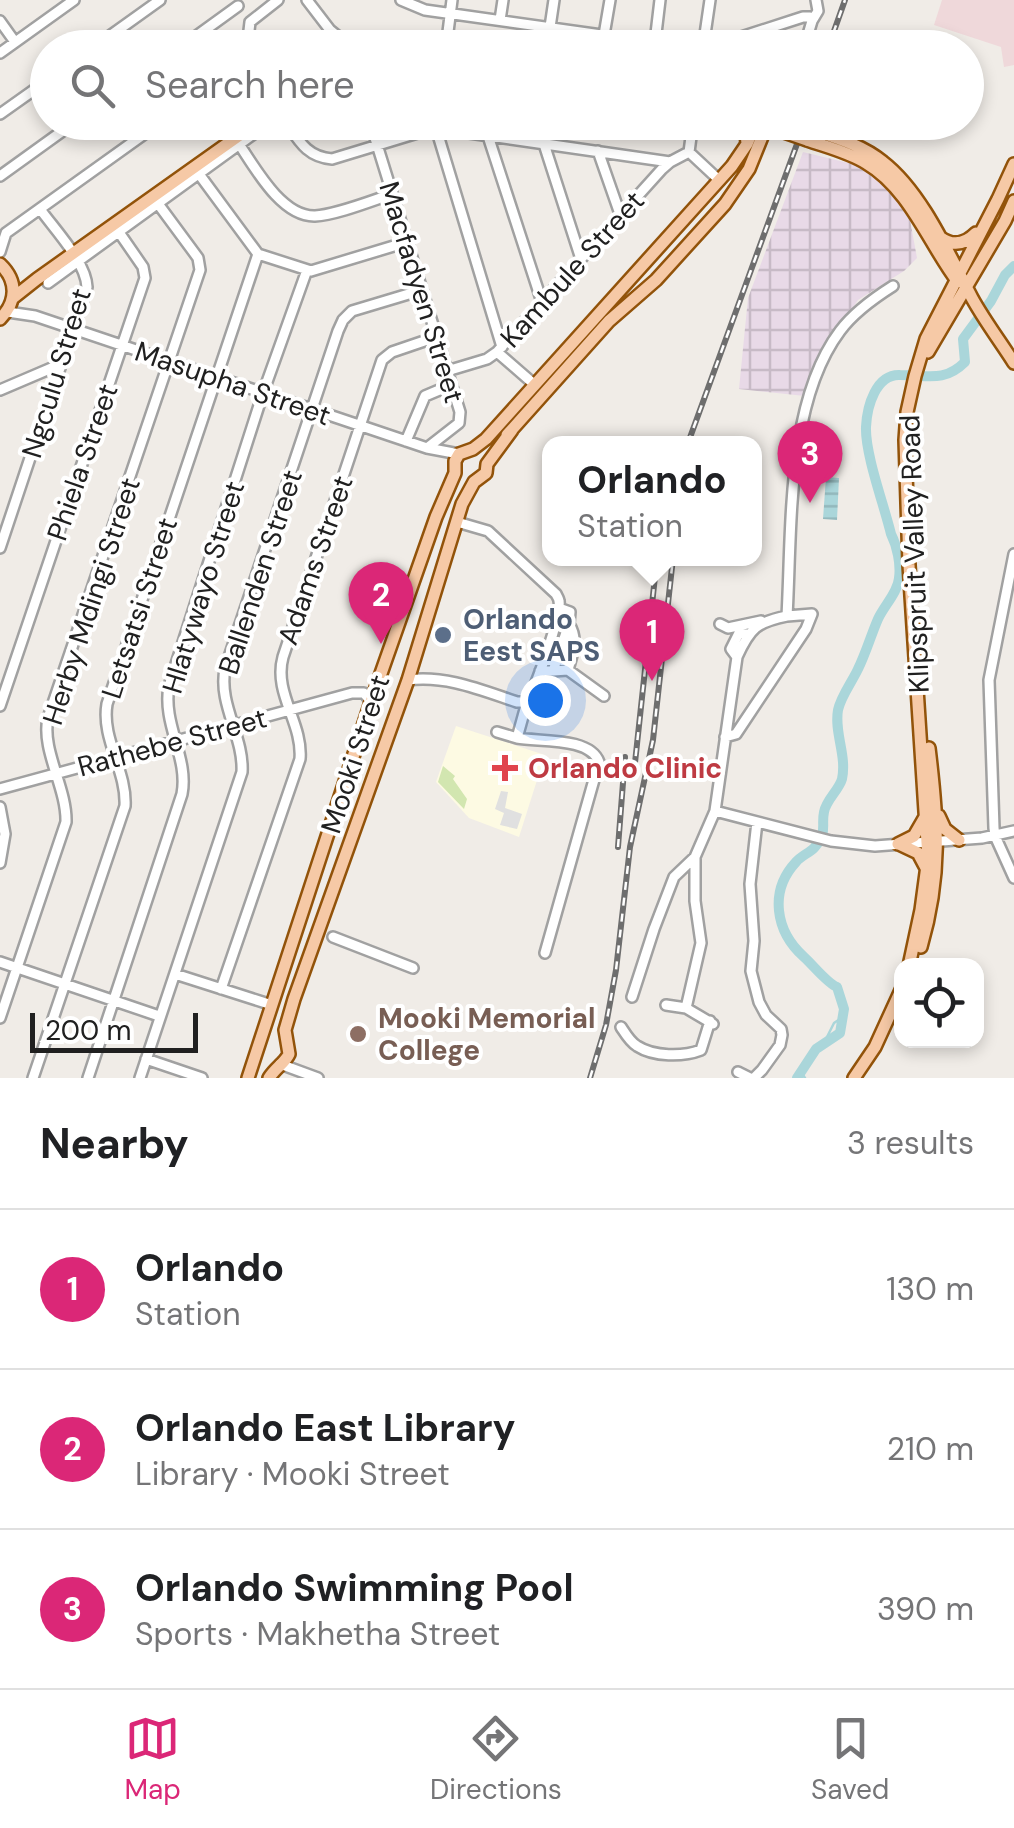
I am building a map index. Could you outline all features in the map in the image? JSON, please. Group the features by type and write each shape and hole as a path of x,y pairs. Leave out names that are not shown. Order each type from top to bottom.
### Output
{"main road":[{"path":"747,140 747,144"},
{"path":"476,447 486,461 486,474 474,482 462,481 456,464 535,386 752,140"},
{"path":"486,461 609,321 656,280 724,204 743,180 760,140"},
{"path":"812,140 866,163 886,178 1014,363"},
{"path":"822,140 861,148 884,162 907,186 965,288"},
{"path":"8,308 237,142"},
{"name":"Klipspruit Valley Road","path":"920,364 965,288 990,215 1014,164"},
{"name":"Klipspruit Valley Road","path":"915,958 930,916 932,841 916,606 912,401 926,339 975,273 1014,201"},
{"path":"934,230 949,243 966,242 990,215"},
{"path":"0,264 12,280 42,281"},
{"path":"926,339 946,286 946,264"},
{"path":"965,288 975,273"},
{"path":"8,308 12,280"},
{"name":"Mooki Street","path":"261,1038 371,702 456,464"},
{"name":"Mooki Street","path":"288,1044 285,1030 294,999 413,677 462,504 474,482"},
{"path":"931,812 958,840 932,869 918,853 898,844 914,836 931,812"},
{"path":"857,1078 894,1005"},
{"path":"857,1078 894,1020"},
{"path":"248,1078 261,1038 276,1033 288,1044 287,1058 270,1078"},
{"path":"257,1053 265,1064 278,1065"}],"street":[{"path":"119,30 160,0"},
{"path":"249,30 250,22 278,0"},
{"path":"307,0 330,30"},
{"path":"401,0 418,8 450,14 570,30"},
{"path":"448,30 452,0"},
{"path":"500,20 503,0"},
{"path":"550,27 554,0"},
{"path":"605,30 610,0"},
{"path":"656,30 660,0"},
{"path":"707,30 710,0"},
{"path":"809,30 818,11 816,0"},
{"path":"31,30 68,2"},
{"path":"202,30 235,3 250,22"},
{"path":"764,30 803,18 810,17 812,21"},
{"path":"0,21 15,42"},
{"path":"0,53 30,31"},
{"path":"0,114 30,93"},
{"path":"0,176 50,140"},
{"path":"0,252 3,229 40,209 136,140"},
{"path":"240,140 237,142 280,200 302,214 320,215 392,194"},
{"path":"299,140 307,151 332,159 394,140"},
{"name":"Macfadyen Street","path":"375,140 460,412 459,423 432,449"},
{"path":"439,140 500,350 535,386"},
{"path":"489,140 542,302"},
{"path":"516,140 670,162"},
{"path":"691,140 689,152 720,180"},
{"path":"544,144 581,258"},
{"path":"598,152 620,214"},
{"name":"Kambule Street","path":"447,371 487,359 500,350 620,214 670,162 689,152"},
{"path":"197,171 258,254 315,270 407,242"},
{"name":"Herby Mdingi Street","path":"0,1018 64,830 66,811 47,735 48,718 200,267 198,258 156,200"},
{"name":"Ngculu Street","path":"0,548 88,282 76,258 40,209"},
{"name":"Phiela Street","path":"0,706 146,274 116,229"},
{"name":"Letsatsi Street","path":"32,1078 124,808 125,790 106,725 107,704 258,254"},
{"name":"Hlatywayo Street","path":"88,1078 182,794 182,770 167,704 169,686 262,393 307,270"},
{"path":"787,616 797,454 812,383 822,358 841,329 893,286"},
{"name":"Ballenden Street","path":"140,1078 242,772 242,756 223,684 225,668 338,332 352,311 422,290"},
{"name":"Masupha Street","path":"8,308 432,449 456,464"},
{"name":"Adams Street","path":"221,989 298,767 300,743 281,683 280,666 380,366 386,355 436,337"},
{"path":"0,391 61,364"},
{"path":"406,441 425,396 451,385"},
{"path":"432,449 476,447"},
{"path":"457,522 496,536 560,599 518,738"},
{"path":"1014,554 989,680 995,836 1014,878"},
{"path":"553,671 569,624 570,612 559,608"},
{"path":"720,624 728,628 799,613 812,614 736,734 726,738"},
{"path":"632,998 674,878 695,857 716,811 737,657 750,634 768,620"},
{"path":"568,670 576,640 569,624"},
{"path":"540,671 568,670 604,696"},
{"path":"413,677 453,682 527,702"},
{"name":"Rathebe Street","path":"0,789 345,695 379,680"},
{"path":"345,695 364,693 371,702"},
{"path":"497,732 590,749 598,762 546,953"},
{"path":"0,807 5,842 0,863"},
{"path":"716,811 831,841 876,846 1014,831"},
{"path":"738,1072 752,1078 762,1070 780,1045 782,1035 766,1015 752,971 750,884 757,822"},
{"path":"686,1008 702,944 695,901 695,857"},
{"path":"333,937 412,968"},
{"path":"0,962 159,1016"},
{"path":"175,974 272,1005"},
{"path":"621,1027 636,1045 664,1054 701,1050 713,1023 686,1008 666,1005"},
{"path":"288,1044 313,1075"},
{"path":"146,1060 196,1077"},
{"path":"278,1065 313,1075"}],"shaded area":[{"path":"942,0 1014,0 1014,65 1004,67 1001,47 984,41 984,30 949,30 934,25"},
{"path":"803,152 865,167 895,191 909,214 917,258 904,271 858,300 816,363 805,396 739,389 748,298"},
{"path":"456,726 545,755 519,837 469,818 436,782"},
{"path":"501,791 508,792 505,808 522,814 517,829 500,825 504,813 495,809"}],"green space":[{"path":"443,766 455,776 453,779 467,799 464,809 438,782"}],"water":[{"path":"826,477 839,478 837,520 823,519"}],"waterway":[{"path":"797,1078 816,1049 840,1033 844,1009 837,987 794,947 782,923 779,898 787,873 821,838 825,808 842,779 839,705 899,578 897,550 868,451 868,410 879,385 892,376 942,375 965,362 963,339 1014,266"},
{"path":"823,1045 834,1023 843,1017"},
{"path":"801,1072 805,1078"}],"railway":[{"path":"834,30 845,0"},
{"path":"691,436 798,140"},
{"path":"634,772 656,566"},
{"path":"590,1078 606,1025 630,847 653,740 672,566"},
{"path":"618,847 625,757"}],"place":[{"name":"Orlando Swimming Pool","path":"810,503"},
{"name":"Orlando Eest SAPS","path":"443,635"},
{"name":"Orlando East Library","path":"381,644"},
{"name":"Orlando","path":"652,681"},
{"name":"Orlando Clinic","path":"505,768"},
{"name":"Mooki Memorial College","path":"358,1034"}]}
